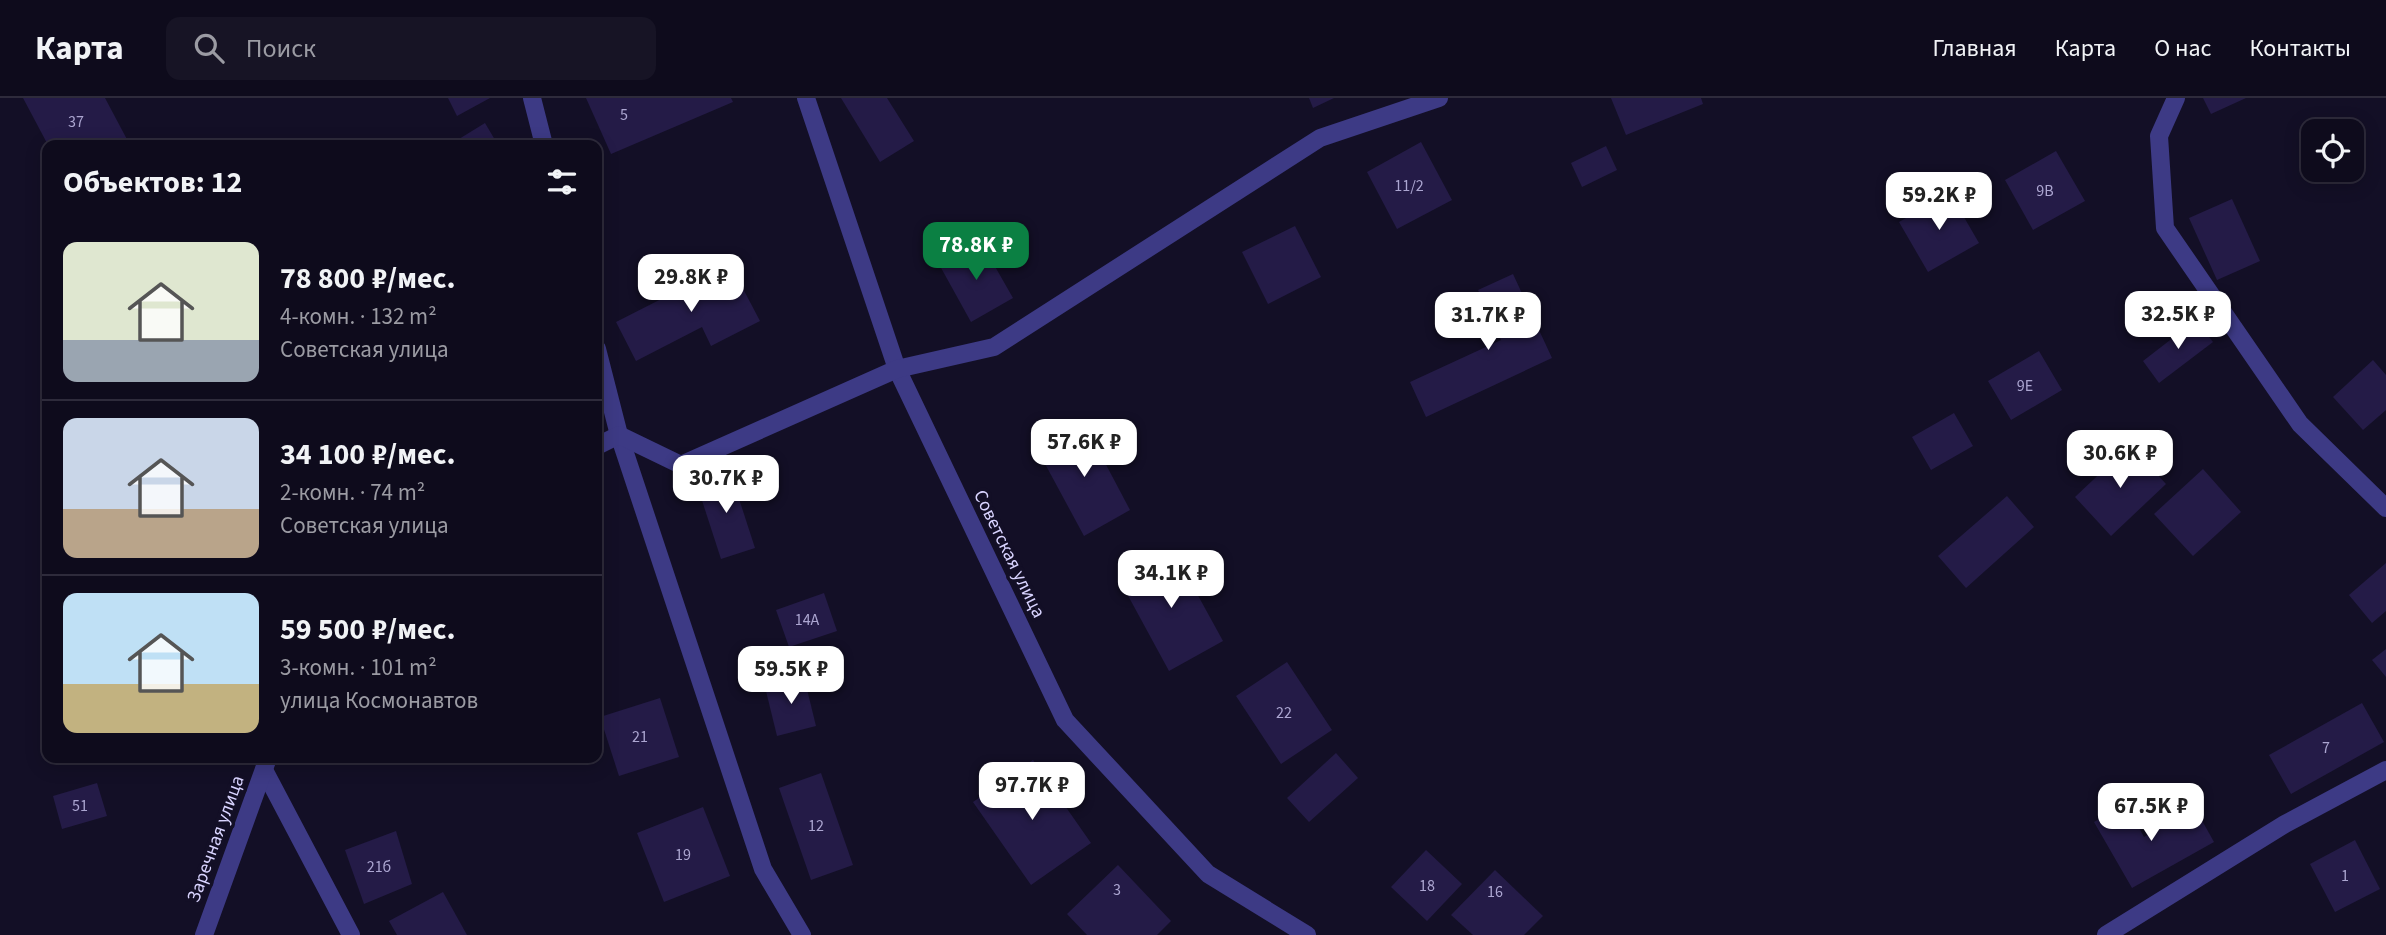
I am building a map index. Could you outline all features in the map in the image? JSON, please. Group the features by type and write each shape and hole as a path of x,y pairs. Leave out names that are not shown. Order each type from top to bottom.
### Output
{"street":[{"path":"532,98 543,140"},
{"name":"Советская улица","path":"806,98 897,369 1065,720 1208,874 1307,935"},
{"path":"619,435 681,465 897,369 994,347 1320,138 1439,98"},
{"path":"2176,98 2159,136 2165,228 2300,424 2386,508"},
{"path":"602,369 619,435 763,869 802,935"},
{"path":"602,444 619,435"},
{"path":"266,764 351,935"},
{"name":"Заречная улица","path":"204,935 266,764"},
{"path":"2106,935 2285,824 2386,770"}],"building":[{"path":"23,98 105,98 127,140 45,140"},
{"path":"448,98 490,98 457,116"},
{"path":"586,98 731,98 733,102 611,154"},
{"path":"841,98 887,98 914,141 880,162"},
{"path":"1309,98 1334,98 1313,108"},
{"path":"1611,98 1701,98 1703,104 1626,135"},
{"path":"2203,98 2246,98 2211,114"},
{"path":"485,123 495,140 460,140"},
{"path":"1421,142 1452,200 1397,229 1367,172"},
{"path":"1606,146 1617,170 1582,187 1571,163"},
{"path":"2056,151 2085,201 2033,230 2005,180"},
{"path":"1950,193 1979,243 1928,272 1899,222"},
{"path":"2232,199 2260,261 2217,280 2189,218"},
{"path":"1295,226 1321,277 1268,304 1242,252"},
{"path":"981,242 1013,298 971,322 940,266"},
{"path":"730,264 760,321 711,346 702,327 636,361 616,322"},
{"path":"1513,274 1552,358 1426,417 1410,382 1501,340 1478,290"},
{"path":"2196,320 2213,342 2159,383 2143,361"},
{"path":"2039,351 2062,390 2011,420 1988,381"},
{"path":"2373,360 2386,375 2386,410 2363,430 2333,397"},
{"path":"1954,413 1973,446 1931,470 1912,437"},
{"path":"1084,423 1130,510 1084,536 1037,449"},
{"path":"2130,445 2166,484 2111,536 2075,497"},
{"path":"2203,469 2241,512 2193,556 2154,514"},
{"path":"730,471 755,548 721,559 696,482"},
{"path":"2007,496 2034,527 1966,588 1938,556"},
{"path":"1173,550 1223,641 1169,671 1119,579"},
{"path":"2386,563 2386,611 2372,623 2349,595"},
{"path":"824,593 837,631 789,647 776,610"},
{"path":"2386,649 2386,677 2372,660"},
{"path":"1287,662 1332,730 1281,764 1236,696"},
{"path":"804,677 816,726 777,736 765,687"},
{"path":"660,698 679,757 619,776 602,716"},
{"path":"2362,703 2384,742 2291,794 2269,755"},
{"path":"1336,753 1358,778 1309,822 1287,798"},
{"path":"1033,760 1091,843 1031,885 973,802"},
{"path":"821,773 853,865 811,880 779,788"},
{"path":"97,783 107,816 62,829 53,796"},
{"path":"2126,804 2144,837 2195,808 2214,842 2132,888 2094,822"},
{"path":"703,807 730,876 664,902 637,833"},
{"path":"396,831 412,884 364,904 345,850"},
{"path":"2355,840 2380,889 2335,912 2310,864"},
{"path":"1426,850 1462,884 1427,921 1391,887"},
{"path":"1118,865 1171,921 1157,935 1087,935 1067,914"},
{"path":"1495,870 1543,916 1524,935 1473,935 1451,915"},
{"path":"443,892 467,935 397,935 389,921"}]}
